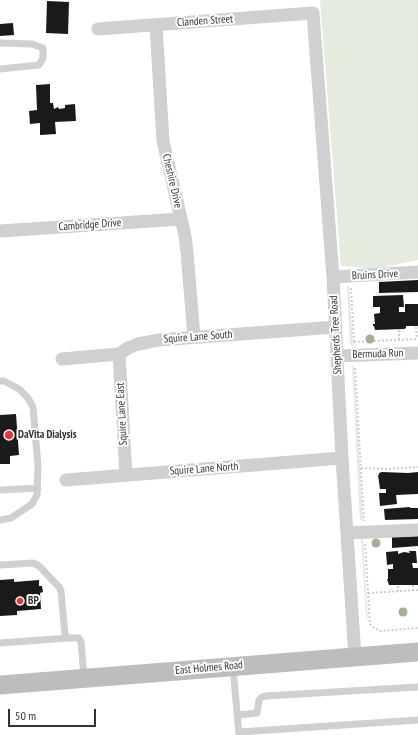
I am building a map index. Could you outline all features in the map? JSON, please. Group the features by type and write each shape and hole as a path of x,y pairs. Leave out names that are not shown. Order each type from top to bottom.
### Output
{"main road":[{"name":"East Holmes Road","path":"0,685 418,652"}],"street":[{"name":"Clanden Street","path":"98,29 313,13"},
{"name":"Shepherds Tree Road","path":"313,13 333,277 346,533 355,657"},
{"name":"Cheshire Drive","path":"156,25 162,141 181,218 187,252 194,337"},
{"name":"Cambridge Drive","path":"0,231 181,218"},
{"name":"Bruins Drive","path":"333,277 418,272"},
{"name":"Squire Lane South","path":"62,359 119,354 128,348 148,342 194,337 336,327"},
{"name":"Bermuda Run","path":"338,356 418,352"},
{"name":"Squire Lane East","path":"119,354 126,475"},
{"name":"Squire Lane North","path":"66,480 342,458"},
{"path":"346,533 418,530"}],"lane":[{"path":"0,43 32,44 42,48 43,58 39,65 0,69"},
{"path":"0,381 4,381 19,389 28,398 33,407 38,466 38,495 32,504 11,518 0,520"},
{"path":"0,490 38,488"},
{"path":"0,565 33,563 39,566 61,591 65,635 69,638"},
{"path":"0,643 77,637 81,640 84,679"},
{"path":"233,666 239,733 418,720"},
{"path":"238,715 257,713 259,700 264,696 418,687"}],"path":[{"path":"350,276 370,624 380,631 418,628"},
{"path":"354,342 418,339 416,327"},
{"path":"399,330 399,340"},
{"path":"361,468 387,469 418,467"},
{"path":"413,585 413,590"},
{"path":"398,586 398,591"},
{"path":"368,593 418,590"}],"shaded area":[{"path":"320,0 418,0 418,260 374,269 341,266"},
{"path":"347,286 349,286 353,345 350,345"},
{"path":"354,365 363,520 360,520 352,366"},
{"path":"361,538 363,538 368,622 366,615"}],"building":[{"path":"47,1 69,2 68,34 46,33"},
{"path":"13,23 14,35 0,36 0,24"},
{"path":"50,84 50,103 53,103 54,109 58,107 59,109 65,108 65,105 75,104 76,121 55,122 56,134 40,135 40,123 30,124 29,111 37,110 36,85"},
{"path":"418,280 418,292 379,293 379,282"},
{"path":"403,295 404,307 399,307 399,312 405,312 405,304 418,304 418,326 406,326 404,329 375,330 373,326 373,324 375,324 374,314 380,313 380,307 373,307 373,296"},
{"name":"DaVita Dialysis","path":"16,414 19,455 10,456 10,464 0,464 0,415"},
{"path":"382,472 418,472 418,494 396,495 397,504 380,506 379,493 386,493 386,489 380,489 378,475"},
{"path":"410,507 418,508 418,519 385,520 384,509"},
{"path":"418,536 418,546 392,548 392,537"},
{"path":"398,551 398,554 416,551 417,563 412,563 413,568 418,568 418,585 389,585 387,579 388,569 393,569 393,564 387,565 386,552"},
{"name":"BP","path":"14,579 14,582 39,580 39,586 42,586 43,592 40,593 41,609 17,611 17,615 0,616 0,580"}],"place":[{"name":"DaVita Dialysis","path":"9,435"},
{"name":"BP","path":"20,601"}]}
